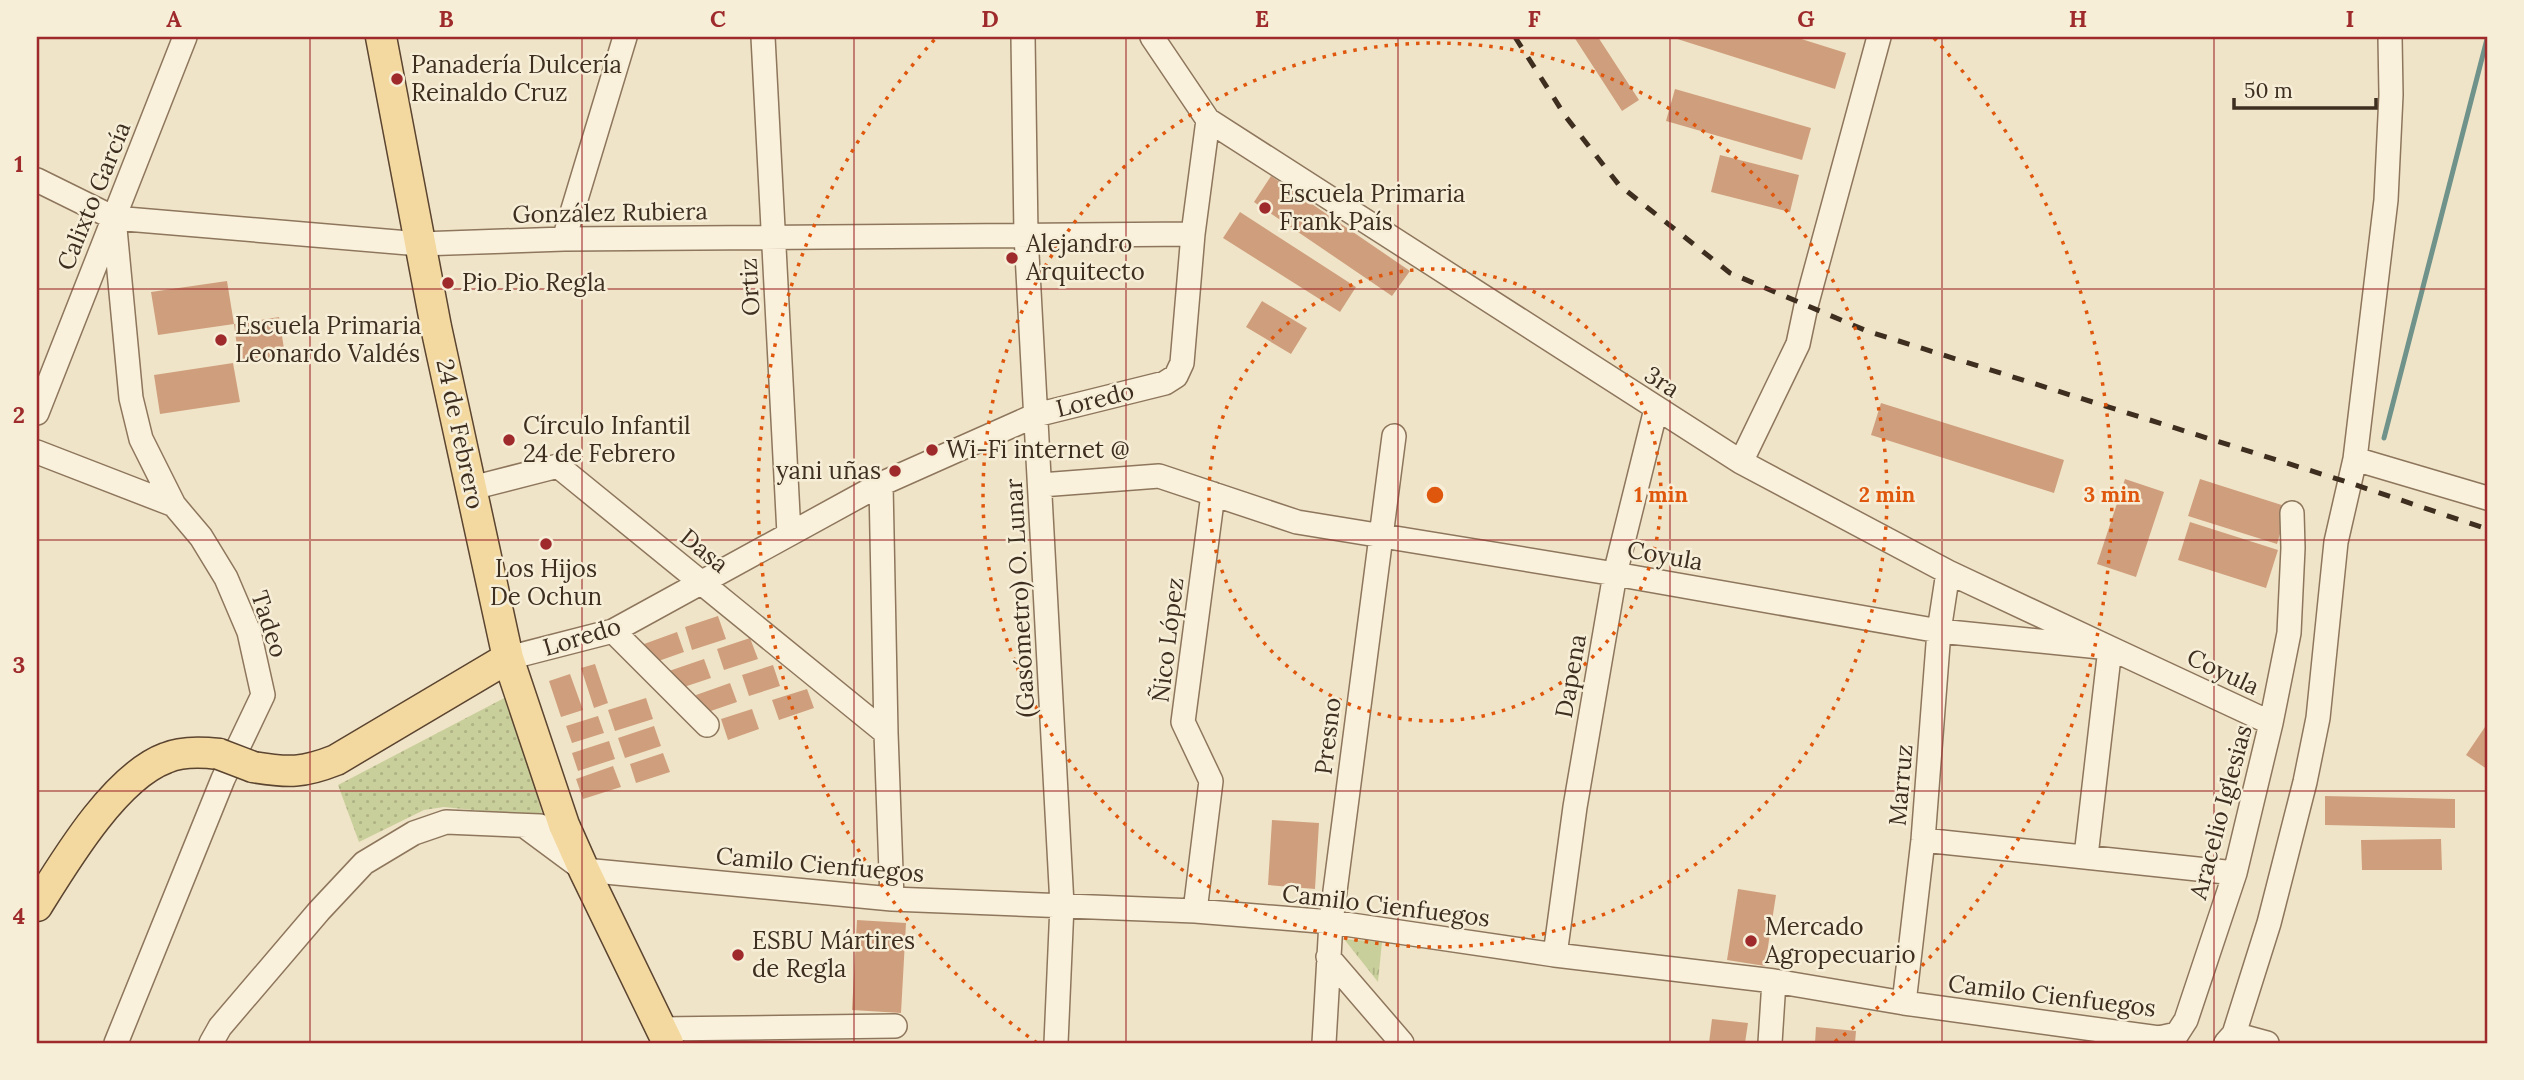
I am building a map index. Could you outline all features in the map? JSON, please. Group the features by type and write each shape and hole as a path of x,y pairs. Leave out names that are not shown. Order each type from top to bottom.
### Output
{"main road":[{"name":"24 de Febrero","path":"381,37 420,244 508,659 564,825 663,1036"},
{"name":"Loredo","path":"37,906 61,868 120,789 166,758 199,751 219,754 253,767 274,771 307,771 336,761 508,659"}],"street":[{"name":"Calixto García","path":"37,413 186,37"},
{"path":"564,239 625,37"},
{"name":"Ortiz","path":"763,37 789,534"},
{"name":"(Gasómetro) O. Lunar","path":"1023,37 1026,235 1062,905 1056,1043"},
{"path":"1152,37 1208,120 1193,234"},
{"path":"1741,462 1798,344 1805,306 1880,37"},
{"path":"2267,1043 2230,1039 2269,923 2318,718 2336,542 2355,459 2386,200 2391,94 2390,37"},
{"name":"3ra","path":"1208,120 1741,462 1948,572 2110,648"},
{"name":"González Rubiera","path":"37,180 114,218 420,244 564,239 1193,234"},
{"name":"Tadeo","path":"114,218 131,398 141,439 174,505 201,537 226,578 248,632 263,695 223,779 116,1043"},
{"name":"Loredo","path":"508,659 614,631 881,484 1036,415 1165,383 1176,376 1182,363 1193,234"},
{"name":"Dapena","path":"1555,955 1575,807 1615,574 1656,409"},
{"name":"Presno","path":"1324,1043 1331,922 1394,436"},
{"path":"37,452 174,505"},
{"path":"2355,459 2487,498"},
{"name":"Dasa","path":"472,488 558,466 886,733"},
{"name":"Coyula","path":"1041,485 1159,476 1297,522 1940,631 2110,648 2271,723"},
{"path":"881,484 892,899"},
{"name":"Ñico López","path":"1195,911 1211,781 1184,722 1213,494"},
{"name":"Aracelio Iglesias","path":"2176,1034 2186,1020 2235,873 2271,723 2289,633 2292,513"},
{"name":"Marruz","path":"1904,1003 1923,840 1940,631 1948,572"},
{"path":"614,631 707,725"},
{"path":"2086,856 2110,648"},
{"path":"211,1043 220,1027 319,911 365,863 414,833 446,822 526,827 564,825"},
{"path":"526,827 584,870"},
{"path":"1923,840 2235,873"},
{"name":"Camilo Cienfuegos","path":"584,870 892,899 1195,911 1331,922 1555,955 1774,981 1904,1003 2159,1038 2176,1034"},
{"path":"1328,957 1402,1043"},
{"path":"1770,1043 1774,981"},
{"path":"663,1036 895,1026"}],"green space":[{"path":"510,695 543,817 444,807 424,810 359,842 338,785"},
{"path":"1344,939 1382,942 1378,982"}],"building":[{"path":"1574,37 1598,37 1639,100 1622,111"},
{"path":"1671,37 1795,37 1846,53 1835,89"},
{"path":"1675,89 1811,128 1802,160 1666,121"},
{"path":"1720,155 1799,175 1790,212 1711,192"},
{"path":"1271,176 1410,271 1392,296 1254,202"},
{"path":"1240,212 1356,287 1340,312 1223,238"},
{"path":"227,281 234,324 158,335 151,292"},
{"path":"1262,301 1307,328 1291,354 1246,327"},
{"path":"279,317 285,355 239,362 234,324"},
{"path":"233,363 240,402 160,414 154,375"},
{"path":"1881,403 2064,460 2054,493 1871,435"},
{"path":"2125,479 2164,492 2136,577 2097,564"},
{"path":"2200,479 2288,507 2277,544 2188,516"},
{"path":"2190,522 2278,550 2266,588 2178,560"},
{"path":"718,616 726,639 692,650 685,627"},
{"path":"677,632 684,652 650,664 644,644"},
{"path":"750,638 758,659 724,670 717,649"},
{"path":"704,659 711,678 675,690 669,671"},
{"path":"595,664 608,703 594,708 581,668"},
{"path":"773,665 780,686 749,696 742,675"},
{"path":"570,674 583,710 561,717 549,681"},
{"path":"730,683 737,702 702,714 696,695"},
{"path":"807,689 814,708 779,720 772,700"},
{"path":"646,698 653,719 615,731 608,710"},
{"path":"752,709 759,729 728,740 721,719"},
{"path":"598,716 604,733 572,743 566,726"},
{"path":"2487,724 2487,769 2466,755"},
{"path":"654,726 661,746 625,758 618,738"},
{"path":"609,741 615,759 578,771 572,753"},
{"path":"663,753 670,772 636,783 630,764"},
{"path":"613,766 621,787 583,799 576,779"},
{"path":"2325,796 2455,799 2455,828 2325,825"},
{"path":"1272,820 1319,823 1315,889 1268,885"},
{"path":"2441,839 2442,870 2362,870 2361,840"},
{"path":"1738,889 1776,895 1765,966 1727,960"},
{"path":"857,920 906,923 901,1013 852,1010"},
{"path":"1712,1019 1748,1023 1745,1043 1709,1043"},
{"path":"1816,1027 1856,1031 1855,1043 1815,1043"}],"waterway":[{"path":"2384,438 2487,39"}],"railway":[{"path":"1515,37 1566,117 1619,185 1730,273 1867,331 2350,483 2487,529"}],"place":[{"name":"Panadería Dulcería Reinaldo Cruz","path":"397,79"},
{"name":"Escuela Primaria Frank País","path":"1265,208"},
{"name":"Alejandro Arquitecto","path":"1012,258"},
{"name":"Pio Pio Regla","path":"448,283"},
{"name":"Escuela Primaria Leonardo Valdés","path":"221,340"},
{"name":"Círculo Infantil 24 de Febrero","path":"509,440"},
{"name":"Wi-Fi internet @","path":"932,450"},
{"name":"yani uñas","path":"895,471"},
{"name":"Los Hijos De Ochun","path":"546,544"},
{"name":"Mercado Agropecuario","path":"1751,941"},
{"name":"ESBU Mártires de Regla","path":"738,955"}]}
